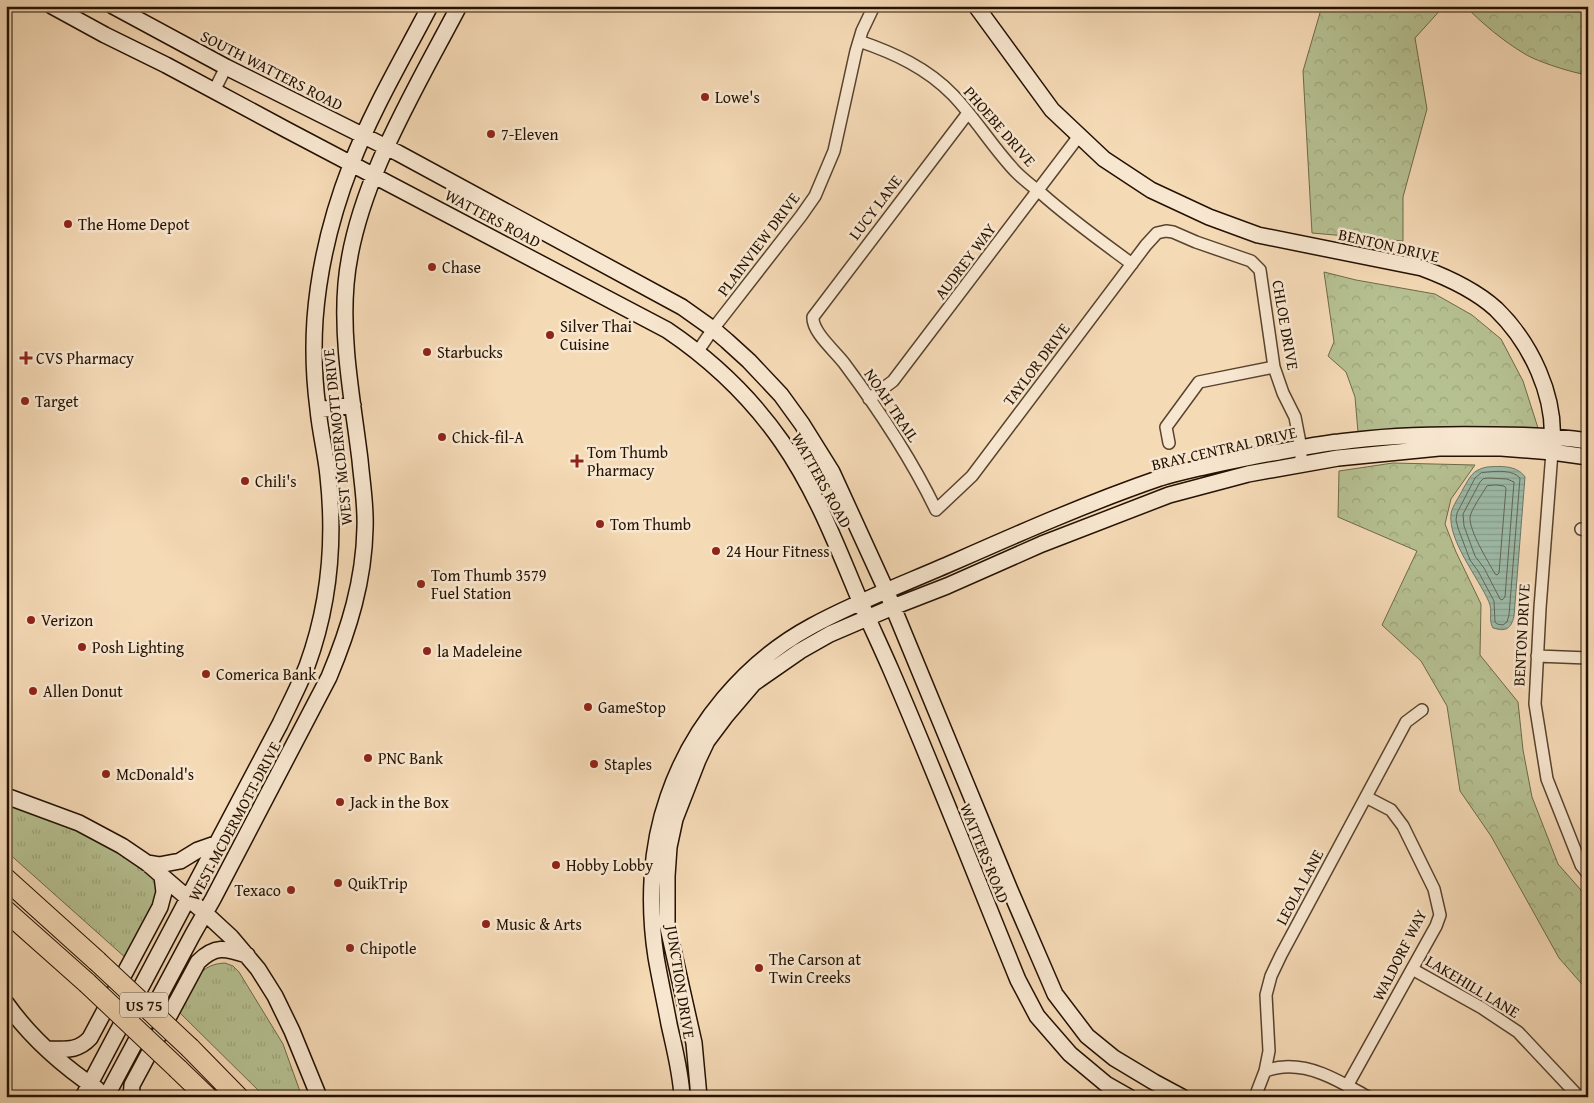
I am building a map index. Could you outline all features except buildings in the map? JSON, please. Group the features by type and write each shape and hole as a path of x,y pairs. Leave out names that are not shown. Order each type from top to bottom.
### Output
{"highway":[{"path":"6,867 42,910"},
{"name":"US 75","path":"6,878 190,1048 238,1097"},
{"name":"US 75","path":"6,911 87,983 207,1097"}],"main road":[{"name":"WATTERS ROAD","path":"52,6 667,330 698,351 749,399 782,441 825,518 922,743 1018,980 1033,1009 1070,1054 1106,1084 1129,1097"},
{"name":"SOUTH WATTERS ROAD","path":"113,6 226,67 363,137"},
{"name":"WEST MCDERMOTT DRIVE","path":"86,1090 288,708 306,666 319,626 329,571 331,537 328,473 318,410 313,361 320,275 331,224 351,164 430,6"},
{"name":"WEST MCDERMOTT DRIVE","path":"107,1096 329,677 352,616 360,582 365,527 363,487 345,344 344,310 346,284 354,238 374,176 386,148 459,6"},
{"name":"BENTON DRIVE","path":"976,6 1052,110 1104,159 1152,190 1231,226 1283,240 1422,268 1446,276 1473,292 1496,309 1512,327 1540,375 1550,407 1553,436 1552,452"},
{"name":"WATTERS ROAD","path":"363,137 555,237 682,307 713,329 749,361 781,395 807,431 832,472 886,590 1054,994 1087,1036 1114,1058 1182,1097"},
{"path":"318,410 353,405"},
{"name":"BRAY CENTRAL DRIVE","path":"861,602 1035,527 1164,477 1249,457 1340,441 1437,434 1553,436 1588,441"},
{"name":"BRAY CENTRAL DRIVE","path":"869,618 1042,544 1169,495 1248,474 1338,458 1438,448 1501,448 1552,452 1588,458"},
{"name":"JUNCTION DRIVE","path":"682,1097 656,957 654,935 652,879 656,843 669,795 686,754 711,714 744,677 764,659 794,637 861,602"},
{"name":"JUNCTION DRIVE","path":"699,1097 694,1043 667,923 667,876 670,843 675,819 707,741 754,683 800,651 830,634 869,618"},
{"path":"734,706 737,696 760,673 764,659"},
{"path":"306,666 329,677"},
{"path":"6,796 79,823 122,846 146,863 205,913 247,955 275,996 292,1031 319,1097"},
{"path":"146,863 159,865 180,860 198,850 218,843"},
{"path":"47,1049 72,1049 84,1044 90,1038 160,907 164,892 162,876"},
{"path":"654,935 676,998 685,1003"},
{"path":"131,1097 132,1085 198,962 213,950 230,950 247,955"},
{"path":"6,1003 14,1014 86,1090 107,1096"}],"street":[{"name":"PLAINVIEW DRIVE","path":"698,351 713,329 802,216 814,196 834,151 856,51 874,6"},
{"name":"PHOEBE DRIVE","path":"859,41 884,49 929,74 953,95 1016,172 1069,218 1132,264"},
{"path":"214,91 226,67"},
{"name":"LUCY LANE","path":"812,322 817,310 968,113"},
{"name":"AUDREY WAY","path":"870,399 894,381 1079,136"},
{"name":"CHLOE DRIVE","path":"1157,233 1173,232 1251,261 1260,270 1274,367 1283,393 1295,417 1301,448 1301,465"},
{"name":"TAYLOR DRIVE","path":"936,510 972,476 1157,233"},
{"name":"NOAH TRAIL","path":"812,322 870,399 904,452 936,510"},
{"path":"1169,443 1166,427 1199,382 1274,367"},
{"name":"BENTON DRIVE","path":"1552,452 1536,656 1535,704 1547,779 1581,865 1588,874"},
{"path":"1536,656 1588,658"},
{"name":"LEOLA LANE","path":"1255,1097 1265,1071 1269,1051 1266,995 1271,976 1406,722 1422,710"},
{"name":"WALDORF WAY","path":"1347,1086 1440,916 1434,889 1403,826 1391,810 1366,797"},
{"name":"LAKEHILL LANE","path":"1412,969 1482,1008 1518,1032 1573,1094"},
{"path":"1265,1071 1282,1066 1297,1067 1331,1078 1368,1097"}],"green space":[{"path":"1322,6 1444,6 1415,38 1427,109 1403,197 1403,241 1312,233 1303,71"},
{"path":"1465,6 1588,6 1588,75 1556,67 1525,54 1494,32"},
{"path":"1324,272 1356,280 1435,294 1472,315 1501,339 1523,381 1538,428 1529,431 1452,427 1358,432 1355,397 1346,372 1328,356 1334,342"},
{"path":"1393,463 1475,465 1451,499 1445,524 1481,604 1480,655 1518,702 1523,750 1532,797 1558,864 1588,898 1588,991 1559,958 1491,836 1460,791 1447,706 1421,661 1382,625 1417,551 1338,517 1339,471"},
{"path":"6,802 94,837 137,863 152,878 160,893 127,959 6,851"},
{"path":"225,963 233,966 239,972 283,1044 302,1097 265,1097 179,1012 190,987 200,973 215,964"}],"water":[{"path":"1487,467 1513,468 1525,477 1514,616 1509,627 1501,630 1493,628 1489,602 1459,547 1451,525 1453,508 1468,481 1475,472"}],"waterway":[{"path":"1545,6 1557,11 1588,12"}],"place":[{"name":"Lowe's","path":"705,97"},
{"name":"7-Eleven","path":"491,134"},
{"name":"The Home Depot","path":"68,224"},
{"name":"Chase","path":"432,267"},
{"name":"Silver Thai Cuisine","path":"550,335"},
{"name":"Starbucks","path":"427,352"},
{"name":"CVS Pharmacy","path":"26,358"},
{"name":"Target","path":"25,401"},
{"name":"Chick-fil-A","path":"442,437"},
{"name":"Tom Thumb Pharmacy","path":"577,461"},
{"name":"Chili's","path":"245,481"},
{"name":"Tom Thumb","path":"600,524"},
{"name":"24 Hour Fitness","path":"716,551"},
{"name":"Tom Thumb 3579 Fuel Station","path":"421,584"},
{"name":"Verizon","path":"31,620"},
{"name":"Posh Lighting","path":"82,647"},
{"name":"la Madeleine","path":"427,651"},
{"name":"Comerica Bank","path":"206,674"},
{"name":"Allen Donut","path":"33,691"},
{"name":"GameStop","path":"588,707"},
{"name":"PNC Bank","path":"368,758"},
{"name":"Staples","path":"594,764"},
{"name":"McDonald's","path":"106,774"},
{"name":"Jack in the Box","path":"340,802"},
{"name":"Hobby Lobby","path":"556,865"},
{"name":"QuikTrip","path":"338,883"},
{"name":"Texaco","path":"291,890"},
{"name":"Music & Arts","path":"486,924"},
{"name":"Chipotle","path":"350,948"},
{"name":"The Carson at Twin Creeks","path":"759,968"}]}
